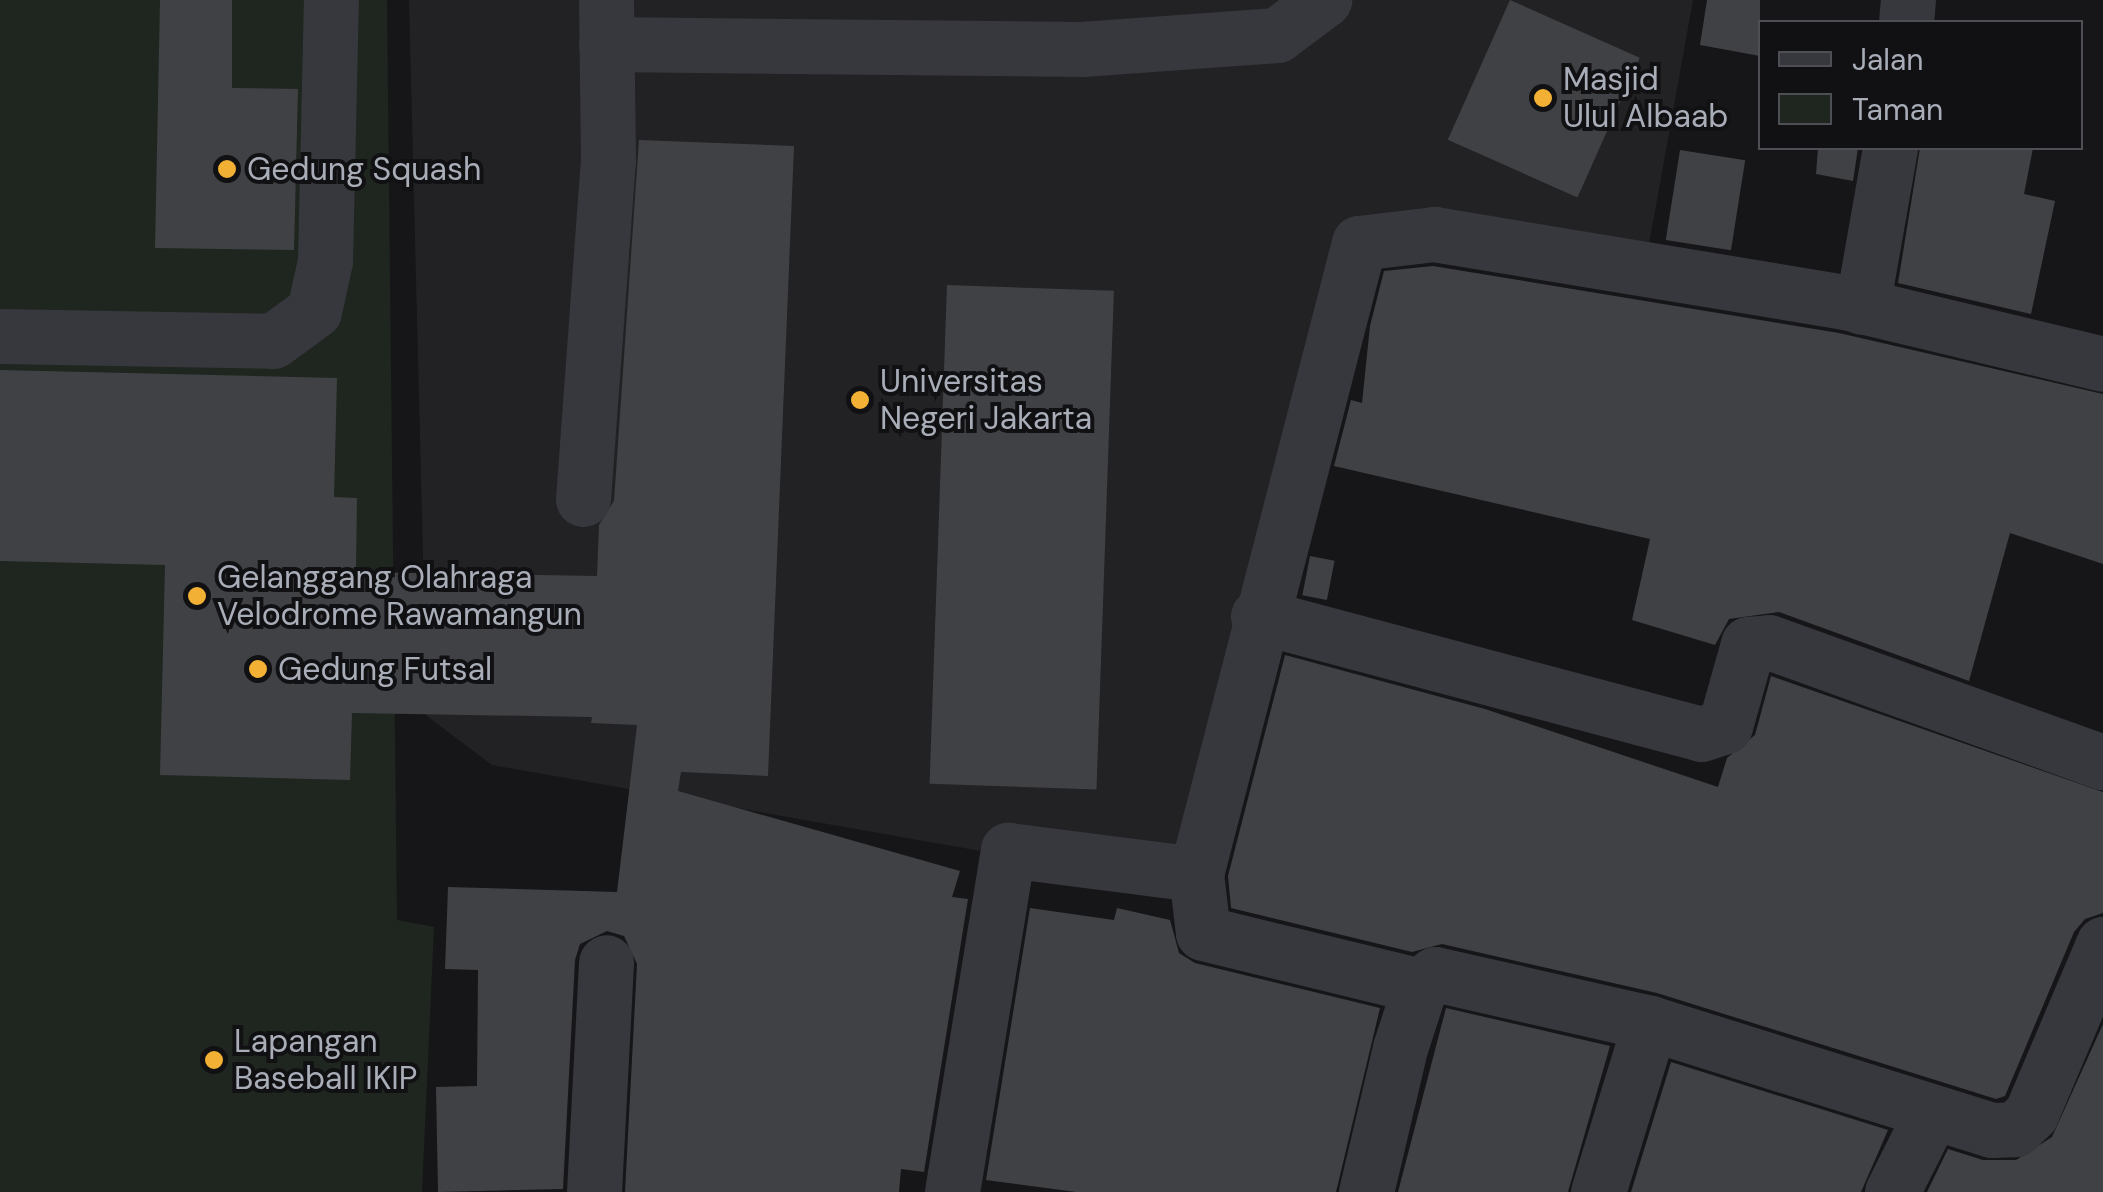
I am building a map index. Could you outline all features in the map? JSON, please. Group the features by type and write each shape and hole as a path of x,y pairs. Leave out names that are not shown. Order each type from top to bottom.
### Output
{"street":[{"path":"0,336 272,341 314,310 326,261 331,0"},
{"path":"583,498 608,161 606,22 1082,49 1277,35 1324,0"},
{"path":"1862,307 1890,150"},
{"path":"1420,986 1203,934 1196,874 1258,616 1359,243 1434,234 1862,307 2103,364"},
{"path":"1258,616 1701,734 1725,726 1748,644 1770,642 2103,762"},
{"path":"952,1192 1008,850 1196,874"},
{"path":"1366,1192 1420,986 1435,974 1461,975 1650,1022 1992,1130 2016,1129 2031,1114 2103,944"},
{"path":"594,1192 606,962"},
{"path":"1598,1192 1650,1022"},
{"path":"1892,1192 1932,1112"}],"shaded area":[{"name":"Universitas Negeri Jakarta","path":"409,0 1693,0 1644,272 1352,218 1175,885 492,765 427,716"}],"green space":[{"name":"Gelanggang Olahraga Velodrome Rawamangun","path":"0,0 387,0 397,920 434,927 422,1192 0,1192"}],"building":[{"name":"Gedung Squash","path":"160,0 232,0 232,88 298,89 294,250 155,248"},
{"name":"Masjid Ulul Albaab","path":"1510,0 1640,58 1577,198 1448,140"},
{"path":"1707,0 1760,0 1758,56 1700,45"},
{"path":"639,140 794,146 768,776 681,772 678,791 960,871 952,897 968,899 924,1172 901,1169 899,1192 625,1192 637,964 624,936 607,931 580,944 575,960 563,1189 438,1192 436,1087 477,1086 478,970 445,969 448,887 617,892 637,725 591,723 592,717 352,713 350,780 160,775 165,565 0,561 0,370 337,378 334,497 357,498 356,572 597,576 599,525 614,501"},
{"path":"1680,150 1745,160 1731,250 1666,240"},
{"path":"1818,150 1858,150 1853,181 1816,174"},
{"path":"1920,150 2033,150 2024,194 2055,201 2031,314 1898,283"},
{"path":"1433,266 1839,333 2103,394 2103,564 2010,533 1969,681 1779,612 1729,619 1715,645 1632,620 1650,539 1334,466 1351,400 1362,403 1370,326 1384,271"},
{"path":"947,285 1114,291 1096,790 930,784"},
{"path":"1310,556 1335,561 1327,600 1302,595"},
{"path":"1285,655 1485,709 1718,787 1727,758 1755,735 1771,676 2103,792 2103,913 2085,919 2074,932 2005,1096 1996,1099 1657,993 1442,944 1412,952 1231,908 1228,876"},
{"path":"1030,908 1114,920 1117,908 1170,920 1179,953 1195,963 1380,1008 1336,1192 1076,1192 986,1180"},
{"path":"1446,1008 1610,1046 1568,1192 1398,1192"},
{"path":"2103,1024 2103,1192 1927,1192 1948,1149 1983,1160 2016,1160 2052,1137"},
{"path":"1671,1062 1888,1130 1861,1192 1631,1192"}],"place":[{"name":"Masjid Ulul Albaab","path":"1543,98"},
{"name":"Gedung Squash","path":"227,169"},
{"name":"Universitas Negeri Jakarta","path":"860,400"},
{"name":"Gelanggang Olahraga Velodrome Rawamangun","path":"197,596"},
{"name":"Gedung Futsal","path":"258,669"},
{"name":"Lapangan Baseball IKIP","path":"214,1060"}]}
